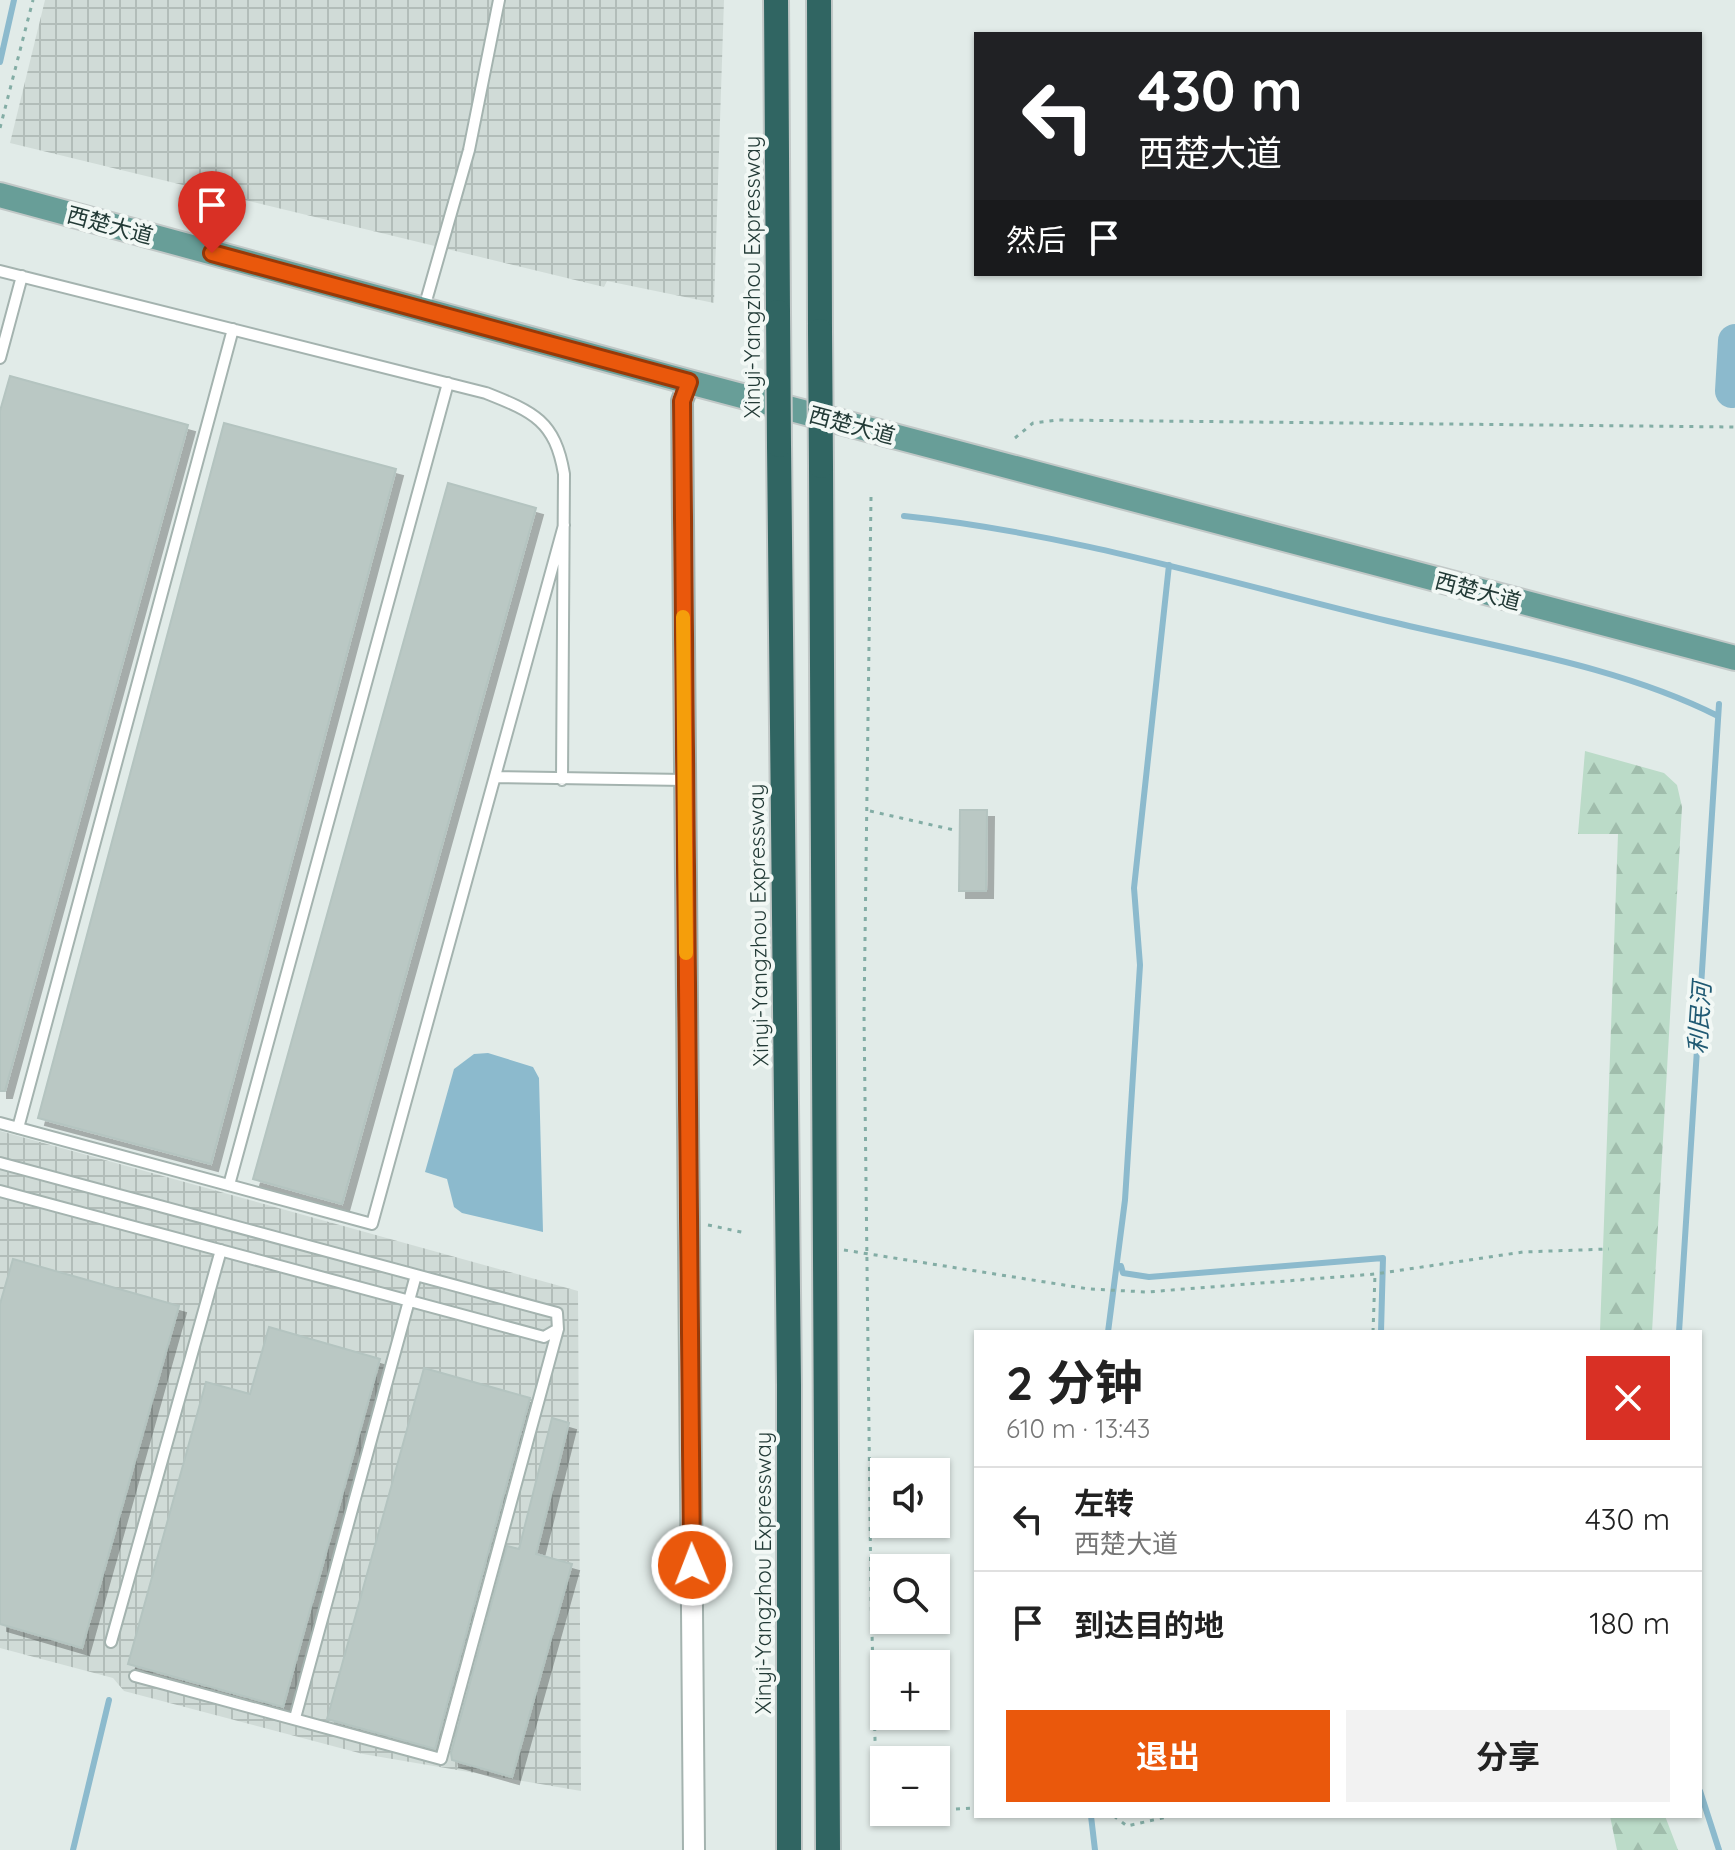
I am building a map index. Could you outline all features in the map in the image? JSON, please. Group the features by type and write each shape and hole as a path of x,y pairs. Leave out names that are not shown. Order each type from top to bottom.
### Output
{"highway":[{"name":"Xinyi-Yangzhou Expressway","path":"776,0 789,1385 789,1850"},
{"path":"819,0 828,1850"}],"main road":[{"name":"西楚大道","path":"0,195 689,382 1735,657"}],"street":[{"path":"689,382 682,401 694,1850"}],"lane":[{"path":"424,310 469,150 499,0"},
{"path":"0,271 448,383 519,406 548,425 559,447 564,474 562,780"},
{"path":"0,358 22,276"},
{"path":"18,1128 233,329"},
{"path":"229,1185 448,383"},
{"path":"0,1123 372,1224 564,525"},
{"path":"495,777 685,780"},
{"path":"0,1163 557,1313 558,1329 441,1759 135,1676"},
{"path":"0,1191 544,1337 558,1329"},
{"path":"111,1642 221,1250"},
{"path":"295,1718 416,1275"}],"path":[{"path":"0,128 33,0"},
{"path":"1015,438 1033,423 1057,420 1735,427"},
{"path":"871,497 870,811 864,1014 875,1746"},
{"path":"870,811 954,830"},
{"path":"689,1222 746,1233"},
{"path":"844,1250 1089,1289 1147,1292 1375,1274 1523,1252 1609,1249"},
{"path":"1373,1330 1375,1274"},
{"path":"950,1809 974,1808"},
{"path":"1117,1818 1127,1826 1162,1818"}],"shaded area":[{"path":"45,0 724,0 714,303 607,281 604,287 10,143"},
{"path":"0,1131 578,1291 581,1791 363,1754 124,1691 113,1678 0,1648"}],"green space":[{"path":"1585,751 1664,773 1677,785 1682,807 1652,1330 1600,1330 1618,834 1578,834"},
{"path":"1610,1818 1666,1818 1678,1850 1617,1850"}],"water":[{"path":"488,1053 533,1067 539,1078 543,1232 462,1213 454,1207 447,1179 425,1172 454,1069 474,1054"}],"building":[{"path":"10,376 188,425 5,1091 0,1091 0,411"},
{"path":"224,423 396,469 211,1164 38,1118"},
{"path":"448,483 536,508 342,1204 253,1179"},
{"path":"960,810 987,810 986,891 959,891"},
{"path":"13,1259 179,1306 82,1648 0,1624 0,1304"},
{"path":"269,1327 380,1359 283,1707 128,1664 206,1382 250,1394"},
{"path":"424,1368 530,1398 435,1749 327,1719"},
{"path":"552,1418 569,1423 536,1554 572,1564 512,1777 452,1760 451,1753 507,1546 519,1549"}],"waterway":[{"path":"0,62 14,0"},
{"name":"利民河","path":"1732,391 1735,341"},
{"path":"904,516 1087,546 1556,660 1640,684 1718,716"},
{"path":"1108,1330 1125,1200 1140,965 1134,888 1169,565"},
{"name":"利民河","path":"1679,1330 1719,704"},
{"path":"1121,1266 1123,1273 1149,1277 1383,1258 1381,1330"},
{"path":"73,1850 109,1700"},
{"name":"利民河","path":"1702,1797 1719,1850"},
{"path":"1091,1818 1095,1850"}],"slow traffic":[{"path":"683,617 686,953"}],"route":[{"path":"212,253 689,382 682,401 692,1565"}]}
